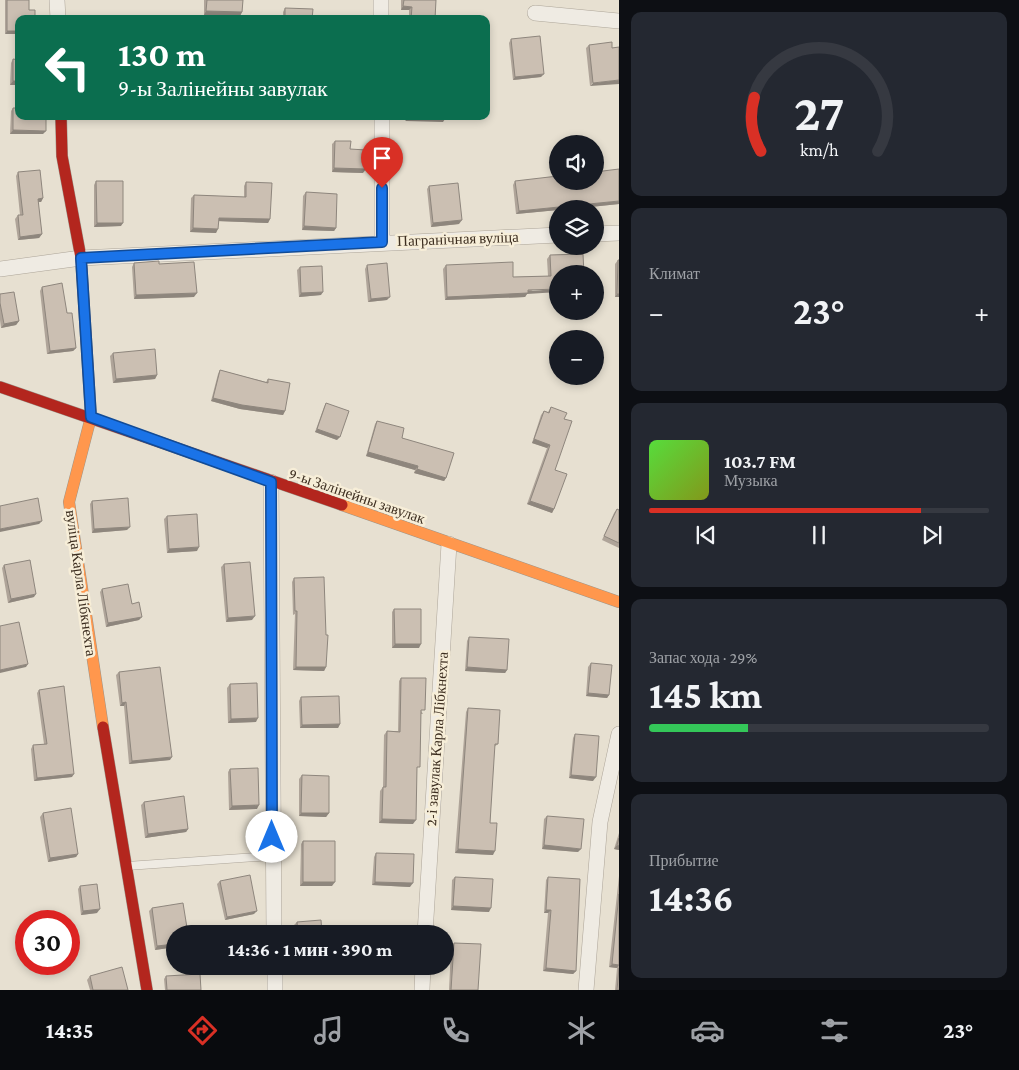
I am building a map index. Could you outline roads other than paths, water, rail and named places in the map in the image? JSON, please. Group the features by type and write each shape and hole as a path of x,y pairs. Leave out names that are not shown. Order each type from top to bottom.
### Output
{"street":[{"path":"57,0 58,15"},
{"path":"381,0 382,15"},
{"path":"535,13 619,21"},
{"name":"вуліца Карла Лібкнехта","path":"61,120 62,156 81,258 91,417 69,502 147,990"},
{"path":"382,120 382,242"},
{"path":"604,234 619,233"},
{"name":"Пагранічная вуліца","path":"0,269 81,258 549,235"},
{"name":"9-ы Залінейны завулак","path":"0,387 91,417 449,544 619,601"},
{"path":"271,482 274,925"},
{"name":"2-і завулак Карла Лібкнехта","path":"426,925 449,544"},
{"path":"586,990 600,822 619,734"},
{"path":"275,975 275,990"},
{"path":"422,990 423,975"}],"lane":[{"path":"126,866 272,856"}]}
